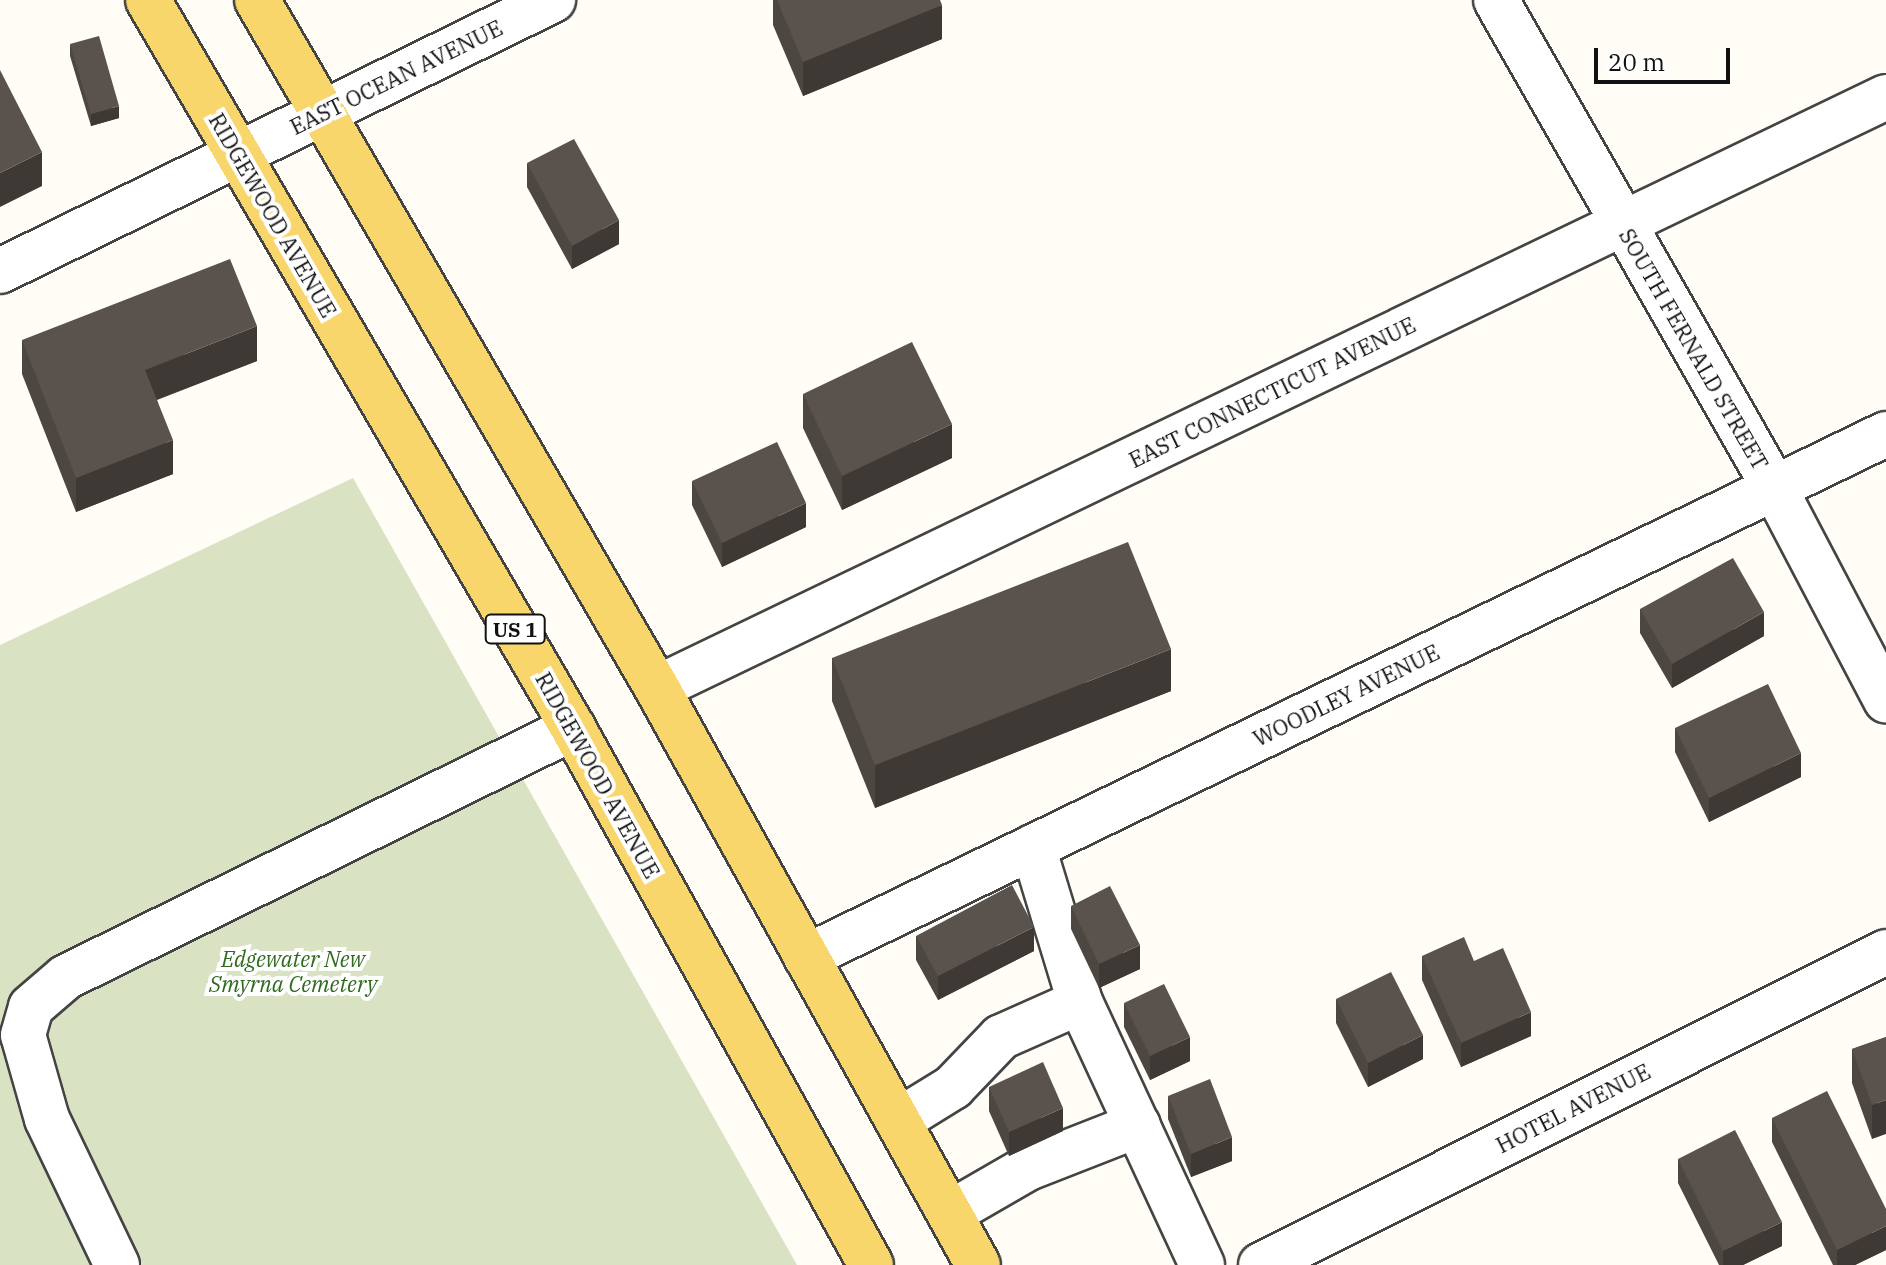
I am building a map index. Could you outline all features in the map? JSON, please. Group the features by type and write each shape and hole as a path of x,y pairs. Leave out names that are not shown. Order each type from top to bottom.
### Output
{"main road":[{"name":"RIDGEWOOD AVENUE","path":"148,0 573,728 871,1265"},
{"path":"257,0 657,688 978,1265"}],"street":[{"name":"EAST OCEAN AVENUE","path":"0,271 553,0"},
{"name":"SOUTH FERNALD STREET","path":"1496,0 1774,487 1886,700"},
{"name":"EAST CONNECTICUT AVENUE","path":"657,688 1886,97"},
{"name":"WOODLEY AVENUE","path":"806,957 1886,434"},
{"path":"117,1265 47,1119 23,1035 31,1007 66,977 573,728"},
{"path":"1033,847 1059,948 1080,1002 1202,1265"},
{"name":"HOTEL AVENUE","path":"1261,1265 1886,952"},
{"path":"898,1121 953,1087 1001,1037 1080,1002"},
{"path":"950,1213 1028,1168 1138,1125"}],"green space":[{"name":"Edgewater New Smyrna Cemetery","path":"353,478 797,1265 0,1265 0,645"}],"building":[{"path":"777,0 940,0 942,5 803,62"},
{"path":"99,36 119,106 91,114 70,44"},
{"path":"0,70 42,152 0,173"},
{"path":"574,139 619,220 572,246 527,163"},
{"path":"230,259 257,326 145,370 173,440 76,478 22,340"},
{"path":"912,342 952,424 842,476 803,394"},
{"path":"777,442 806,503 722,543 692,481"},
{"path":"1128,542 1171,649 875,765 832,658"},
{"path":"1733,558 1764,612 1672,664 1640,609"},
{"path":"1768,684 1801,753 1709,798 1675,728"},
{"path":"1012,885 1034,927 938,976 916,936"},
{"path":"1110,886 1140,945 1099,964 1071,906"},
{"path":"1464,937 1474,961 1503,948 1531,1012 1461,1043 1422,956"},
{"path":"1391,972 1423,1035 1368,1063 1336,999"},
{"path":"1164,984 1190,1037 1150,1056 1124,1003"},
{"path":"1886,1037 1886,1100 1872,1105 1852,1049"},
{"path":"1043,1062 1063,1108 1009,1132 989,1087"},
{"path":"1210,1079 1232,1137 1191,1154 1168,1096"},
{"path":"1827,1091 1886,1209 1886,1226 1837,1250 1772,1118"},
{"path":"1735,1130 1782,1222 1723,1251 1678,1159"}]}
